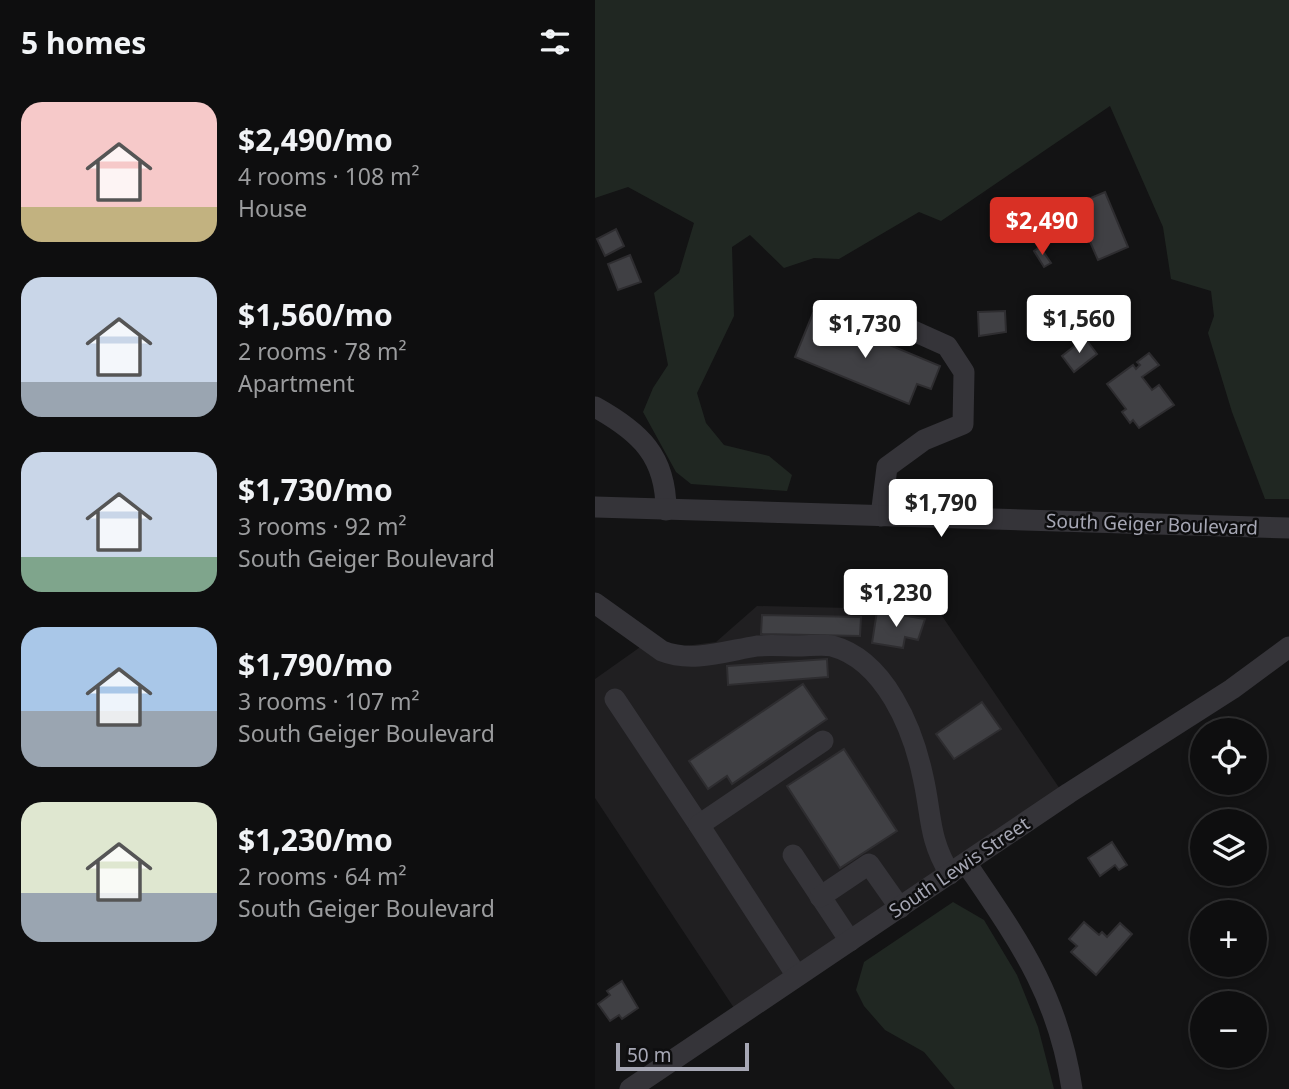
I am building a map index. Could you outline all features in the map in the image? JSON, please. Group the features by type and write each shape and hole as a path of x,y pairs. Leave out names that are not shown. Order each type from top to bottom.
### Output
{"street":[{"path":"869,311 947,346 964,372 963,424 923,440 887,467 881,516"},
{"path":"595,407 634,434 652,454 665,483 666,510"},
{"name":"South Geiger Boulevard","path":"595,508 1289,528"},
{"path":"595,603 662,651 673,655 711,654 758,646 831,646 865,664 902,714 911,736 924,781 933,842 1020,944 1048,995 1067,1053 1072,1089"},
{"name":"South Lewis Street","path":"629,1089 1232,689 1289,647"},
{"path":"615,699 797,976"},
{"path":"699,825 823,741"},
{"path":"793,855 850,941"},
{"path":"820,897 870,864 900,908"}],"shaded area":[{"path":"595,0 1289,0 1289,499 1265,499 1232,412 1208,333 1214,316 1211,291 1171,279 1163,227 1110,106 941,221 919,212 839,259 814,258 784,268 750,235 732,247 734,316 697,393 706,423 724,445 769,456 792,475 787,491 691,484 676,472 643,412 653,388 668,365 654,293 679,273 694,223 628,187 595,198"},
{"path":"757,606 938,610 1060,789 734,1008 595,798 595,679 653,638 677,647 716,642"},
{"path":"953,902 984,920 1017,975 1038,1027 1054,1089 955,1089 924,1052 885,1030 864,1006 856,990 864,962"}],"building":[{"path":"1105,192 1128,247 1098,260 1074,205"},
{"path":"1068,207 1079,224 1070,231 1058,214"},
{"path":"616,229 624,246 605,256 597,239"},
{"path":"1040,247 1051,263 1044,267 1034,251"},
{"path":"630,255 641,282 618,290 608,264"},
{"path":"1005,311 1006,332 979,336 978,312"},
{"path":"813,313 940,366 931,389 917,384 909,404 795,357"},
{"path":"1085,338 1097,354 1074,372 1062,356"},
{"path":"1149,353 1159,365 1142,377 1152,390 1159,385 1174,405 1139,428 1133,420 1130,423 1122,412 1126,409 1107,384 1133,365 1136,369 1140,365 1137,362"},
{"path":"877,611 925,619 918,640 905,637 903,648 872,643"},
{"path":"762,615 861,617 860,636 761,634"},
{"path":"827,659 828,677 728,685 727,666"},
{"path":"803,684 827,719 732,784 727,776 708,789 689,761"},
{"path":"982,702 1001,729 954,759 936,734"},
{"path":"844,749 897,831 840,868 787,786"},
{"path":"1112,842 1127,865 1119,870 1115,865 1100,876 1088,858"},
{"path":"1084,922 1099,935 1102,932 1107,937 1120,923 1132,934 1096,975 1071,952 1077,946 1069,939"},
{"path":"622,981 638,1008 622,1019 619,1015 610,1021 598,1004 610,995 607,991"}]}
